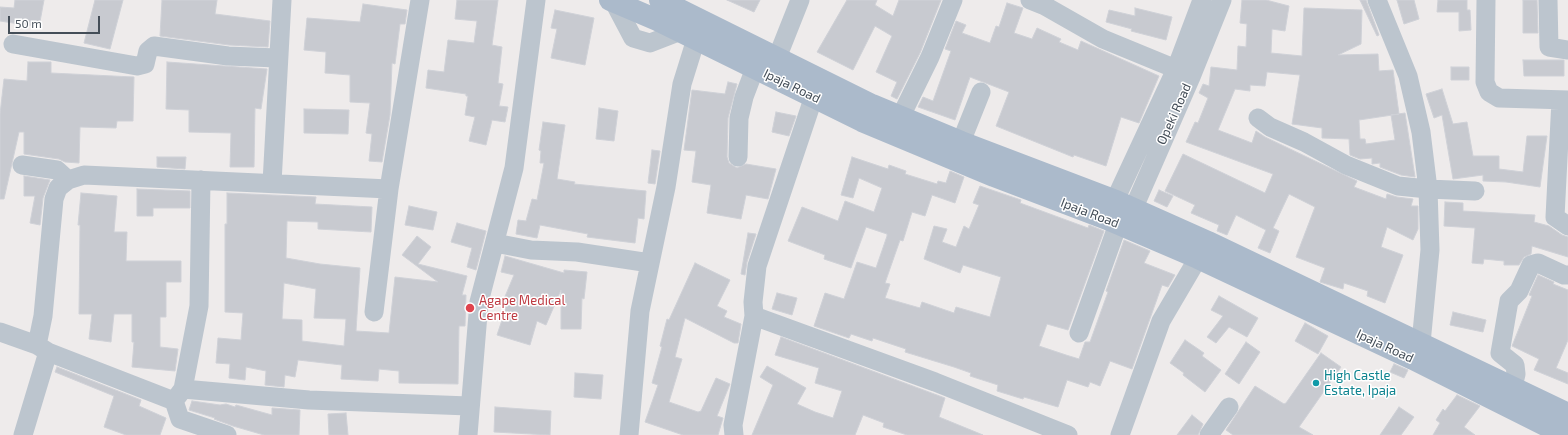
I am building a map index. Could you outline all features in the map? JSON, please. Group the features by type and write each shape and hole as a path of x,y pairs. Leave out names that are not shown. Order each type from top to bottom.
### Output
{"main road":[{"name":"Ipaja Road","path":"661,0 689,28 755,68 890,133 994,176 1216,246 1568,414"},
{"name":"Ipaja Road","path":"612,1 777,58 872,105 961,142 1119,216 1198,258 1413,360 1565,435"}],"street":[{"path":"272,183 277,58 282,0"},
{"path":"374,312 389,189 420,0"},
{"path":"468,435 469,406 479,302 516,155 536,0"},
{"path":"777,58 800,0"},
{"path":"901,116 930,57 953,0"},
{"path":"1030,0 1045,6 1103,39 1176,69"},
{"name":"Opeki Road","path":"1119,216 1202,0"},
{"name":"Opeki Road","path":"1119,216 1191,77 1222,0"},
{"path":"1377,0 1408,76 1421,132 1428,189 1429,269 1421,343"},
{"path":"1486,0 1485,82 1489,92 1499,98 1565,100 1554,217 1568,226"},
{"path":"1548,0 1549,47 1568,50"},
{"path":"629,435 640,312 666,187 689,28"},
{"path":"13,44 137,66 145,64 148,51 154,46 228,56 277,58"},
{"path":"738,157 739,118 744,97 755,68"},
{"path":"961,142 981,92"},
{"path":"734,435 733,425 754,316 753,302 757,266 814,96"},
{"path":"1258,118 1270,127 1304,142 1346,165 1398,186 1475,192"},
{"path":"22,165 57,170 68,180"},
{"path":"22,435 42,348 43,316 54,199 58,188 68,180 84,174 389,189"},
{"path":"201,180 199,306 179,395 178,427 227,435"},
{"path":"1079,333 1119,216"},
{"path":"495,243 531,250 577,252 650,263"},
{"path":"1120,435 1161,321 1198,258"},
{"path":"1513,387 1516,374 1516,365 1500,353 1509,301 1519,291 1531,265 1538,263 1564,275 1568,275"},
{"path":"754,316 935,382 1068,435"},
{"path":"0,332 179,395 469,406"},
{"path":"1209,435 1229,407"}],"building":[{"path":"15,0 44,0 39,27 0,21 0,7 14,8"},
{"path":"95,0 123,0 110,49 84,43"},
{"path":"162,0 217,0 215,14 270,21 268,47 229,45 160,36"},
{"path":"457,0 498,0 492,45 502,47 498,83 503,84 499,106 508,107 505,122 492,120 486,145 469,141 475,117 465,115 468,96 466,96 466,94 426,88 428,70 444,72 448,40 474,43 477,21 455,19"},
{"path":"727,0 760,0 754,12"},
{"path":"847,0 877,0 875,5 893,16 899,0 941,0 920,53 897,99 891,96 897,82 876,72 892,36 875,26 853,70 817,52"},
{"path":"1242,0 1266,0 1289,6 1285,31 1272,29 1271,53 1302,56 1304,8 1362,10 1361,44 1338,55 1378,54 1379,71 1393,70 1399,114 1405,113 1415,177 1401,175 1380,167 1380,163 1372,164 1372,158 1360,159 1350,155 1349,139 1322,138 1322,128 1292,124 1300,75 1267,72 1265,86 1250,85 1250,91 1235,89 1218,130 1252,143 1256,131 1265,137 1357,181 1354,187 1386,199 1387,194 1413,199 1411,206 1418,206 1418,229 1413,240 1387,227 1381,247 1403,255 1385,303 1367,296 1368,291 1344,283 1343,289 1320,282 1325,268 1296,257 1315,207 1289,194 1273,228 1279,231 1270,253 1258,248 1266,230 1236,215 1227,235 1217,231 1219,225 1191,213 1195,205 1165,191 1183,154 1265,193 1273,174 1186,142 1195,122 1198,123 1208,98 1199,93 1203,84 1209,86 1211,67 1237,70 1238,46 1246,47 1247,24 1240,23","holes":["1391,115 1395,140 1366,144 1365,139 1360,139 1359,120"]},
{"path":"1360,0 1366,0 1379,35 1377,36"},
{"path":"1397,0 1414,0 1419,19 1404,24"},
{"path":"1438,0 1467,0 1467,10 1470,10 1471,30 1459,31 1459,12 1437,12"},
{"path":"1523,0 1537,0 1538,33 1523,33"},
{"path":"1007,3 1023,8 1014,33 1032,39 1037,28 1061,39 1059,42 1078,50 1081,41 1159,76 1139,123 1121,117 1106,166 1074,155 1073,157 996,126 1009,92 970,77 955,120 918,107 923,97 933,101 951,51 945,49 956,21 966,25 962,33 990,43 996,26 999,27"},
{"path":"363,4 407,10 405,24 400,24 395,64 392,63 390,115 382,162 369,161 372,134 366,133 370,103 350,102 350,75 325,73 326,52 304,50 307,18 360,22"},
{"path":"1135,8 1172,17 1166,40 1131,31 1132,29 1106,22 1109,10 1135,16"},
{"path":"555,10 594,18 585,65 551,58 557,29 551,28"},
{"path":"1523,60 1564,60 1564,76 1524,76"},
{"path":"28,62 51,62 51,73 134,77 133,121 117,121 116,128 80,127 79,163 65,162 59,159 24,154 24,132 19,132 4,199 0,199 0,114 4,79 27,81"},
{"path":"167,62 267,69 261,109 255,108 254,167 230,167 231,133 189,132 189,110 166,109"},
{"path":"1451,67 1469,67 1469,80 1451,80"},
{"path":"728,82 737,84 728,118 727,157 729,163 737,168 746,164 776,169 768,199 746,195 741,219 707,213 711,185 692,182 696,151 684,150 692,90 725,94"},
{"path":"1442,89 1453,124 1467,122 1473,156 1499,156 1499,169 1523,172 1527,136 1547,136 1540,187 1506,182 1483,181 1483,175 1453,179 1442,115 1434,118 1426,94"},
{"path":"599,108 618,111 614,141 596,139"},
{"path":"304,109 349,110 348,134 304,133"},
{"path":"776,112 796,116 789,136 772,132"},
{"path":"543,122 565,125 557,179 575,182 574,184 646,191 644,219 638,218 635,243 587,237 588,234 540,225 537,238 516,234 518,220 526,221 532,199 537,200 544,163 540,163 541,151 539,150"},
{"path":"652,150 660,151 655,184 648,183"},
{"path":"157,157 186,157 185,169 157,167"},
{"path":"852,157 888,169 889,165 906,171 905,174 937,184 938,181 946,183 950,171 964,177 955,203 932,195 925,216 912,212 903,241 900,240 885,283 890,284 885,298 920,308 922,302 954,313 956,307 990,317 1001,277 963,265 960,273 924,259 934,226 947,229 942,242 956,247 964,226 969,229 979,205 973,203 980,186 1021,200 1020,203 1088,228 1089,225 1104,231 1068,330 1047,324 1039,346 1079,359 1085,342 1090,342 1108,292 1106,291 1124,240 1150,251 1144,263 1175,275 1168,287 1162,285 1132,369 1110,361 1100,386 1090,382 1088,387 1067,380 1058,407 997,391 998,385 970,376 971,373 905,352 906,349 873,338 872,341 851,334 849,338 814,326 825,293 844,299 857,262 876,268 887,236 887,234 866,227 851,268 824,259 825,255 788,241 802,207 838,221 845,201 874,212 882,188 859,178 853,198 841,195"},
{"path":"24,176 50,180 43,198 40,225 30,223 35,196 24,196"},
{"path":"137,189 190,191 190,208 153,208 153,216 137,216"},
{"path":"1159,190 1173,196 1167,207 1154,201"},
{"path":"81,193 117,196 114,232 127,232 126,261 181,261 181,282 166,282 166,317 160,317 160,347 178,349 175,371 132,367 134,342 132,342 132,314 114,314 111,342 89,339 92,314 79,314 80,225 78,225"},
{"path":"227,193 316,197 315,204 372,207 371,232 318,229 318,222 287,221 286,258 320,264 360,268 356,331 389,333 395,277 438,282 402,255 417,236 431,247 418,264 467,276 462,295 466,295 465,326 459,326 458,384 399,383 399,371 379,369 378,381 341,379 342,365 298,360 295,377 285,375 284,387 265,385 266,371 246,367 245,380 229,378 230,364 216,363 218,338 241,340 243,313 225,312 225,224 227,224","holes":["284,283 316,289 314,318 346,319 344,346 302,341 302,320 282,319"]},
{"path":"1445,202 1463,203 1463,211 1535,215 1534,222 1549,226 1562,235 1568,237 1568,257 1532,246 1531,254 1524,257 1519,265 1504,265 1504,261 1484,259 1483,264 1472,263 1475,228 1444,226"},
{"path":"409,206 437,212 433,230 405,225"},
{"path":"457,223 486,231 476,270 467,267 472,248 451,242"},
{"path":"748,233 756,234 747,262 745,275 741,274"},
{"path":"505,256 564,273 564,270 587,272 584,299 582,298 581,329 561,329 561,290 546,325 537,321 530,345 497,335 506,308 501,306 514,275 501,272"},
{"path":"695,263 730,280 717,306 727,311 724,317 741,324 738,343 734,343 685,318 675,357 682,359 669,402 698,412 701,411 716,378 730,384 717,416 723,418 718,435 683,435 645,422 658,385 652,383 662,347 660,346 667,319 669,320"},
{"path":"1538,275 1554,282 1553,284 1568,290 1568,340 1556,368 1568,373 1568,384 1534,370 1539,359 1512,346 1532,296 1529,295"},
{"path":"777,293 797,298 792,315 772,309"},
{"path":"1219,296 1258,318 1247,337 1229,327 1216,343 1207,337 1223,316 1211,310"},
{"path":"1453,312 1486,320 1483,332 1450,325"},
{"path":"1305,323 1328,336 1318,354 1295,341"},
{"path":"781,337 945,398 939,417 983,435 907,435 883,427 884,423 863,415 855,435 752,435 773,385 760,377 767,366 806,388 797,404 833,418 842,391 815,383 819,368 775,355"},
{"path":"1185,340 1204,353 1202,356 1221,370 1205,392 1183,375 1184,373 1170,363"},
{"path":"1246,342 1260,352 1239,384 1225,374"},
{"path":"1321,353 1341,367 1299,427 1313,435 1233,435 1226,430 1255,386 1284,404 1286,403"},
{"path":"1394,364 1408,370 1404,378 1390,372"},
{"path":"57,367 141,400 139,406 166,418 160,435 126,435 104,427 114,396 55,372"},
{"path":"575,373 603,375 601,399 574,397"},
{"path":"1457,395 1480,406 1464,427 1475,435 1433,435 1440,423 1436,420 1443,409 1445,411"},
{"path":"192,401 220,405 226,404 235,407 236,405 272,415 272,408 300,410 299,435 264,435 233,426 214,419 215,418 189,410"},
{"path":"495,407 551,411 550,435 494,432"},
{"path":"1399,407 1414,417 1401,435 1380,435"},
{"path":"346,413 348,435 329,435 328,414"},
{"path":"1192,415 1203,424 1198,435 1177,435"}],"place":[{"name":"Agape Medical Centre","path":"470,308"},
{"name":"High Castle Estate, Ipaja","path":"1316,383"}]}
